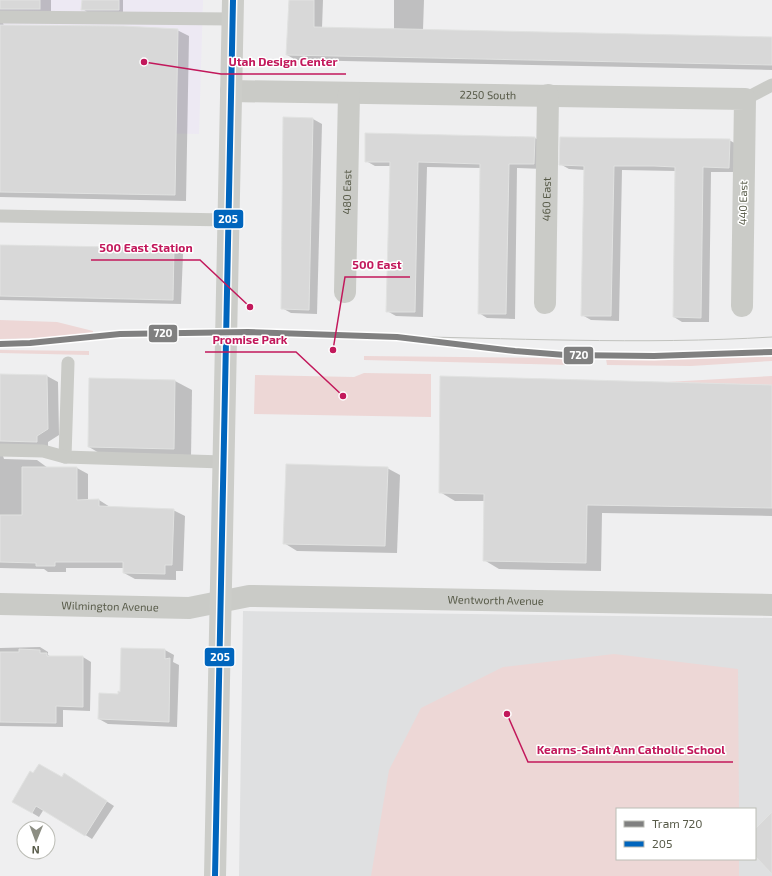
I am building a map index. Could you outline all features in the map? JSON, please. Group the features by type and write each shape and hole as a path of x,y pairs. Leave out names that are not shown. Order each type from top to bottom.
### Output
{"street":[{"path":"215,876 219,602 233,10"},
{"name":"2250 South","path":"231,91 745,99"},
{"name":"480 East","path":"345,292 349,93"},
{"name":"460 East","path":"545,303 548,95"},
{"name":"440 East","path":"742,306 745,99"},
{"name":"Wentworth Avenue","path":"219,602 249,596 772,605"},
{"name":"Wilmington Avenue","path":"0,604 189,608 219,602"}],"lane":[{"path":"0,17 233,10"},
{"path":"745,99 772,85"},
{"path":"0,216 228,220"},
{"path":"65,457 68,363"},
{"path":"0,450 43,451 65,457 223,462"}],"shaded area":[{"path":"0,0 203,0 199,134 0,130"},
{"path":"0,320 57,322 93,331 93,333 43,338 0,339"},
{"path":"0,350 89,351 89,355 0,353"},
{"path":"364,356 570,358 570,365 364,360"},
{"path":"772,357 772,361 691,366 607,365 606,359"},
{"path":"364,373 431,374 431,417 254,414 255,375 354,377"},
{"path":"772,376 772,385 667,382"},
{"path":"243,611 772,618 772,876 239,876"},
{"path":"614,654 738,669 739,808 616,808 616,860 739,860 739,876 371,876 389,770 421,708 503,667"}],"building":[{"path":"0,0 40,0 40,9 0,9"},
{"path":"82,0 119,0 119,10 81,10"},
{"path":"289,0 314,0 314,27 772,37 772,65 286,55"},
{"path":"0,25 123,26 178,29 175,195 0,192"},
{"path":"283,117 313,118 309,310 281,309"},
{"path":"365,133 535,137 534,164 509,164 506,314 478,314 480,164 418,162 415,312 386,312 390,162 365,162"},
{"path":"560,137 730,139 729,168 703,167 701,318 673,317 675,167 654,166 614,166 611,316 581,316 584,166 559,165"},
{"path":"0,245 174,248 173,300 0,296"},
{"path":"0,374 47,375 48,429 37,436 37,442 0,441"},
{"path":"440,376 772,385 772,508 587,505 586,563 483,561 484,494 439,493"},
{"path":"89,378 175,380 174,449 88,447"},
{"path":"286,464 388,467 385,546 283,544"},
{"path":"22,467 77,467 77,500 99,499 99,506 174,509 172,565 165,565 165,574 123,573 123,562 55,562 55,566 36,566 36,563 0,562 0,515 22,515"},
{"path":"121,648 165,649 165,659 170,658 169,722 98,719 99,693 118,694 118,691 120,692"},
{"path":"19,649 40,650 40,653 47,653 47,656 83,656 83,707 56,706 56,723 0,722 0,652 19,652"},
{"path":"39,764 62,777 64,773 107,801 85,836 36,806 32,813 12,802 30,771 33,773"},
{"path":"772,812 772,874 756,857 756,828"}],"tram line":[{"name":"720","path":"0,344 30,343 120,334 248,332 397,337 515,351 565,355 654,356 772,352"},
{"path":"377,336 624,341 772,337"}],"transit line":[{"name":"205","path":"215,876 233,0"}],"place":[{"name":"Utah Design Center","path":"144,62"},
{"name":"500 East Station","path":"250,307"},
{"name":"500 East","path":"333,350"},
{"name":"Promise Park","path":"343,396"},
{"name":"Kearns-Saint Ann Catholic School","path":"507,714"}]}
